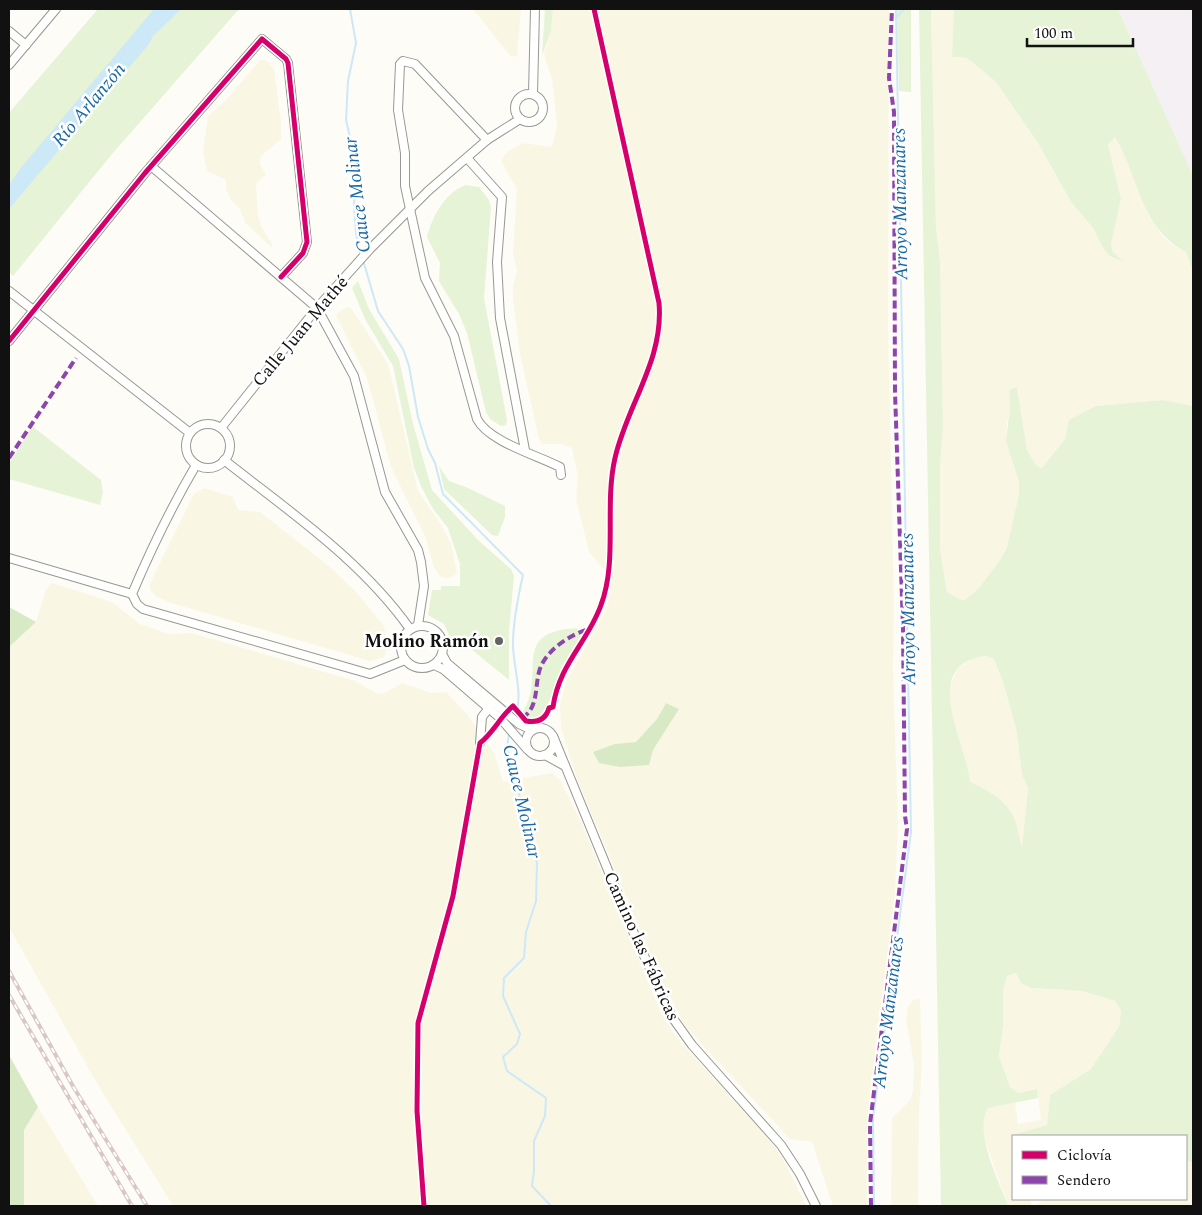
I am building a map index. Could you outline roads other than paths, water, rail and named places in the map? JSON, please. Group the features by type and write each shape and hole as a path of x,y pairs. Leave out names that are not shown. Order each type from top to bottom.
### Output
{"street":[{"path":"9,65 56,9"},
{"path":"533,94 524,95 516,102 515,111 520,119 529,123 541,117 543,104 533,94 535,9"},
{"path":"9,31 26,45"},
{"path":"9,341 152,166 258,41 264,40 286,59 307,242 303,253 281,277"},
{"path":"487,140 415,64 403,60 399,69 398,110 405,153 405,186 425,278 454,336 477,419 488,433 560,467 561,475"},
{"name":"Calle Juan Mathé","path":"221,428 316,308 367,252 410,208 487,140 520,119"},
{"path":"467,158 502,198 497,262 500,318 525,450"},
{"path":"152,166 316,308 354,376 384,492 397,518 415,545 422,562 424,586 418,625"},
{"path":"9,290 190,433"},
{"path":"208,424 221,428 229,440 228,454 224,460 208,468 196,465 189,458 186,448 190,433 195,428 208,424"},
{"path":"224,460 329,542 354,564 373,582 410,628"},
{"path":"133,597 161,530 196,465"},
{"path":"9,558 133,597 143,609 370,674 405,660"},
{"path":"434,665 442,654 443,644 437,632 425,625 410,628 405,633 400,646 405,660 409,664 421,668 434,665 443,669 502,720 514,736 535,755 545,755 565,766"},
{"path":"442,654 447,663 519,724 532,730 542,728 553,736 554,745 545,755"},
{"path":"480,743 482,717 489,708"},
{"path":"528,749 526,739 532,730"},
{"name":"Camino las Fábricas","path":"553,736 634,936 672,1017 692,1045 781,1145 795,1165 816,1206"}],"water":[{"name":"Río Arlanzón","path":"154,9 181,9 153,36 149,44 9,209 9,185 20,169"}],"waterway":[{"name":"Cauce Molinar","path":"350,9 356,43 348,81 346,120 357,168 354,205 356,233 361,256"},
{"name":"Arroyo Manzanares","path":"874,1206 873,1118 911,832 896,9"},
{"name":"Arroyo Manzanares","path":"896,18 904,9"},
{"name":"Cauce Molinar","path":"363,260 378,311 403,349 409,366 418,417 428,449 435,463 443,494 523,575 513,635 513,653 518,690 515,717"},
{"name":"Cauce Molinar","path":"509,733 507,748 537,863 536,901 526,932 524,958 504,978 503,996 520,1034 517,1044 503,1057 507,1071 546,1098 545,1116 534,1141 532,1186 551,1206"}],"railway":[{"path":"9,971 74,1088 147,1206"},
{"path":"9,995 132,1206"}],"place":[{"name":"Molino Ramón","path":"499,641"}]}
